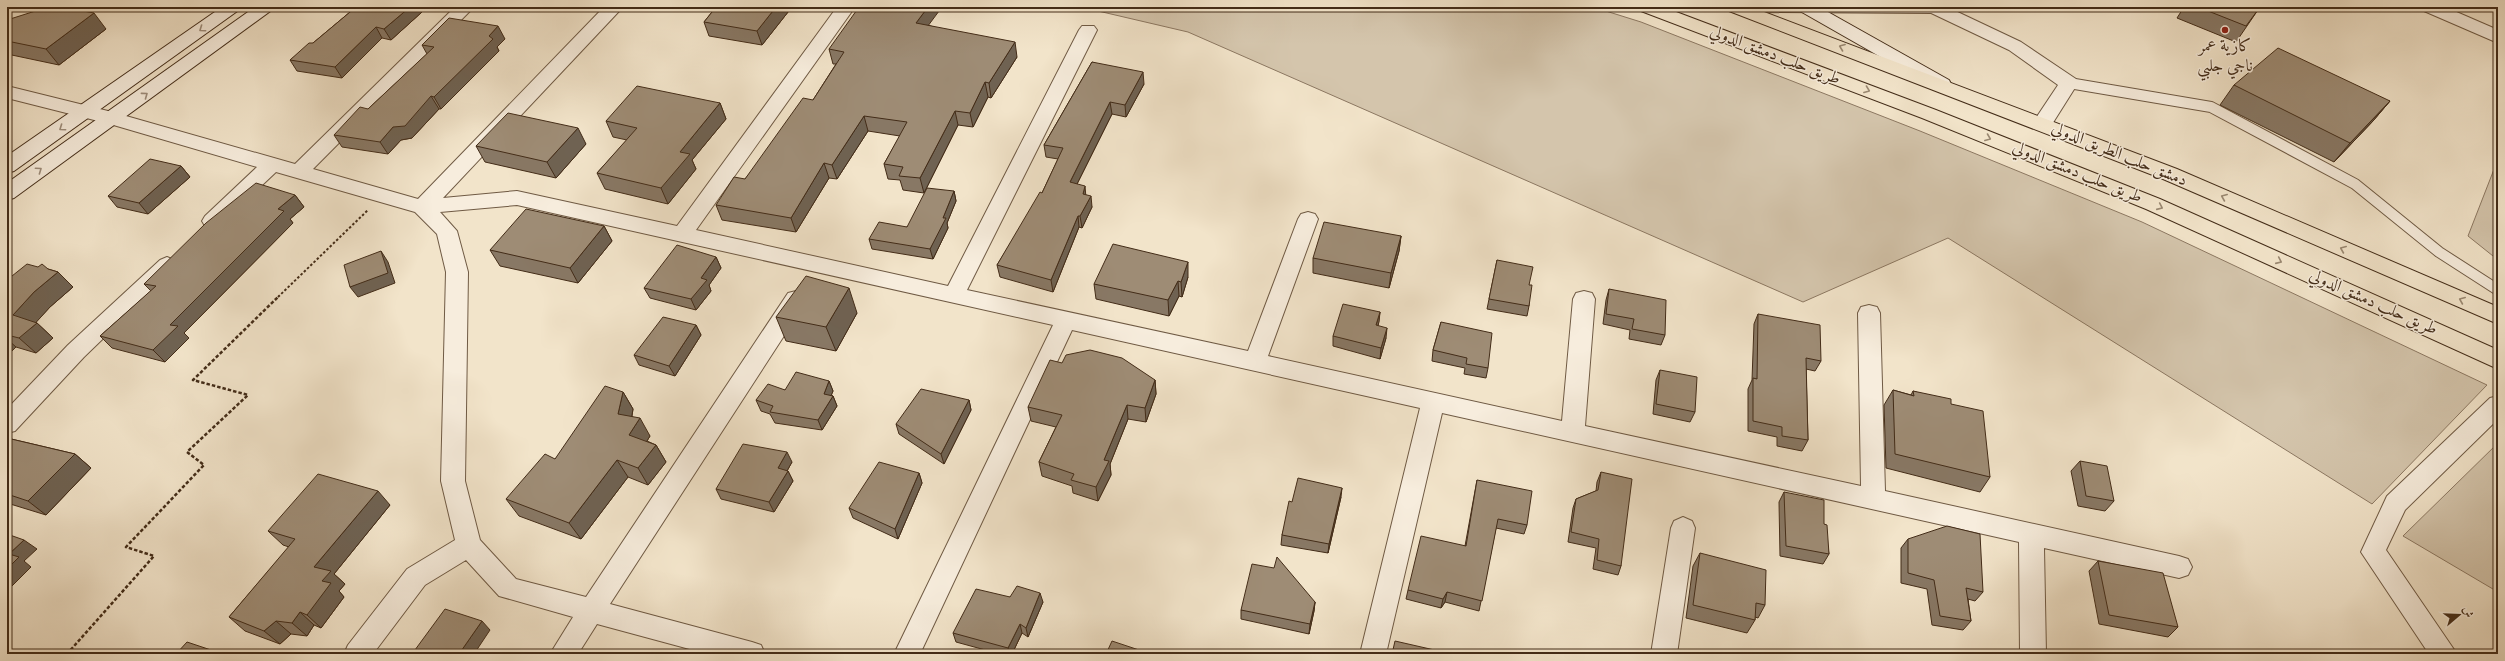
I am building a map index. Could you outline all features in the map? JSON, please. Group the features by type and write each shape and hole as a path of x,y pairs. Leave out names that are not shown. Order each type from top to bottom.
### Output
{"highway":[{"name":"طريق حلب دمشق الدولي","path":"1647,7 1922,111 2153,204 2498,360"},
{"name":"دمشق حلب الطريق الدولي","path":"1735,7 1945,86 2170,174 2498,316"}],"street":[{"path":"7,166 234,7"},
{"path":"7,193 267,7"},
{"path":"298,172 465,7"},
{"path":"422,207 614,7"},
{"path":"682,234 846,7"},
{"path":"1932,7 2015,46 2069,83 2042,124"},
{"path":"2430,7 2498,37"},
{"path":"1808,8 1945,86"},
{"path":"954,295 1088,30"},
{"path":"7,92 112,118 422,207 516,198 2179,567"},
{"path":"197,236 272,164"},
{"path":"422,207 447,231 457,272 453,481 469,545 508,588 752,654"},
{"path":"1255,362 1308,219"},
{"path":"7,424 76,352 180,252"},
{"path":"563,654 819,265"},
{"path":"1573,433 1584,299"},
{"path":"1869,313 1873,500"},
{"path":"907,654 1066,320"},
{"path":"1373,654 1433,402"},
{"path":"2444,654 2373,552 2396,503 2498,405"},
{"path":"1664,654 1683,528"},
{"path":"2031,535 2033,654"},
{"path":"357,654 416,577 469,545"}],"lane":[{"path":"1758,7 1932,7"},
{"path":"2069,83 2210,107 2355,184 2439,252 2498,290"}],"path":[{"path":"66,654 154,556 126,547 204,465 187,452 248,395 193,380 382,196"}],"shaded area":[{"path":"1081,7 1593,7 1641,22 1920,131 2142,222 2487,385 2372,504 1948,238 1803,302 1188,32"},
{"path":"2498,159 2498,260 2468,236"},
{"path":"2498,443 2498,592 2403,536"}],"building":[{"path":"48,7 62,7 94,13 46,49 7,41 7,20"},
{"path":"356,7 410,7 384,29 376,27 335,67 290,60 309,43 313,43"},
{"path":"716,7 776,7 757,31 704,22"},
{"path":"859,7 928,7 916,23 1015,42 989,83 985,82 970,113 955,111 920,178 899,176 903,167 884,164 907,122 864,116 832,165 824,163 791,218 716,205 734,177 745,179 803,98 813,100 844,52 829,49"},
{"path":"2198,7 2260,7 2246,26"},
{"path":"449,18 498,26 489,36 493,39 434,97 431,96 405,126 393,127 380,142 334,135 360,107 368,109 434,47 422,45"},
{"path":"2278,48 2390,101 2350,143 2234,85"},
{"path":"1092,62 1143,72 1125,105 1110,102 1070,182 1085,186 1083,194 1091,196 1080,216 1078,216 1051,280 997,265 1040,192 1042,193 1063,148 1044,145"},
{"path":"637,86 720,103 680,152 690,154 661,188 597,173 637,128 606,121"},
{"path":"508,113 578,128 547,162 476,146"},
{"path":"150,159 181,166 139,203 108,196"},
{"path":"256,183 295,195 278,209 284,211 170,325 178,326 153,350 100,336 156,286 144,284 206,223"},
{"path":"927,188 954,191 943,218 946,218 930,249 869,239 879,222 907,227"},
{"path":"526,209 604,226 570,268 490,250"},
{"path":"1324,222 1401,236 1391,273 1313,258"},
{"path":"1113,244 1188,262 1181,282 1178,281 1168,300 1094,284"},
{"path":"677,245 716,257 701,278 707,280 691,299 644,288"},
{"path":"381,251 388,273 350,287 344,265"},
{"path":"1497,260 1533,267 1529,285 1532,285 1529,306 1489,299"},
{"path":"27,264 38,267 42,264 48,269 58,272 34,292 13,315 37,323 19,338 7,335 7,280"},
{"path":"806,276 849,288 826,327 776,317"},
{"path":"1609,289 1666,300 1665,335 1632,329 1634,319 1606,314"},
{"path":"1343,304 1380,312 1376,325 1387,328 1381,348 1333,336"},
{"path":"1758,314 1820,325 1821,361 1806,358 1808,440 1782,436 1782,427 1753,421 1753,378 1757,379"},
{"path":"663,317 696,325 669,366 634,355"},
{"path":"1441,322 1492,333 1488,368 1466,364 1467,358 1433,350"},
{"path":"1090,350 1122,358 1155,380 1145,408 1127,405 1104,460 1109,461 1096,487 1071,480 1074,474 1039,462 1062,415 1028,407 1050,360 1062,363 1066,355"},
{"path":"1660,370 1697,377 1695,412 1656,404"},
{"path":"796,372 829,381 824,394 833,396 818,420 770,412 773,406 756,400 768,384 785,390"},
{"path":"605,386 623,392 618,414 640,418 629,435 656,445 638,468 617,460 569,523 506,499 545,454 555,459"},
{"path":"921,389 969,400 941,454 896,424"},
{"path":"1893,390 1914,396 1913,391 1951,399 1951,404 1983,411 1990,477 1895,454"},
{"path":"7,438 75,454 28,501 7,494"},
{"path":"743,444 787,452 778,468 788,471 769,502 716,489"},
{"path":"2080,461 2107,466 2114,501 2086,496"},
{"path":"879,462 919,473 895,529 849,508"},
{"path":"1601,472 1632,479 1621,566 1597,560 1599,539 1571,532 1576,499 1598,490"},
{"path":"318,474 378,491 314,567 331,571 322,581 331,583 307,615 300,612 292,623 276,621 264,631 229,617 295,539 268,531"},
{"path":"1298,478 1342,488 1329,544 1282,535 1289,501 1292,502"},
{"path":"1477,480 1532,491 1527,525 1498,519 1482,601 1447,592 1443,599 1408,590 1421,536 1466,546"},
{"path":"1784,492 1824,500 1824,524 1827,525 1829,554 1786,546"},
{"path":"1947,526 1980,534 1983,592 1966,588 1971,621 1940,616 1934,580 1908,573 1908,539"},
{"path":"7,534 24,540 9,554 19,557 7,569"},
{"path":"1700,553 1766,570 1765,605 1756,603 1755,620 1693,605"},
{"path":"1277,557 1315,602 1310,624 1241,610 1252,564 1274,568"},
{"path":"2098,561 2163,573 2178,627 2109,615"},
{"path":"1017,586 1040,593 1026,628 1020,624 1008,648 953,633 976,589 1010,597"},
{"path":"445,609 482,621 459,654 412,654"},
{"path":"1112,641 1151,654 1106,654"},
{"path":"1395,641 1452,654 1392,654"},
{"path":"187,642 223,654 176,654"},
{"path":"2069,650 2088,654 2070,654"}],"place":[{"name":"كازية عمر ناجي جلبي","path":"2225,30"}]}
